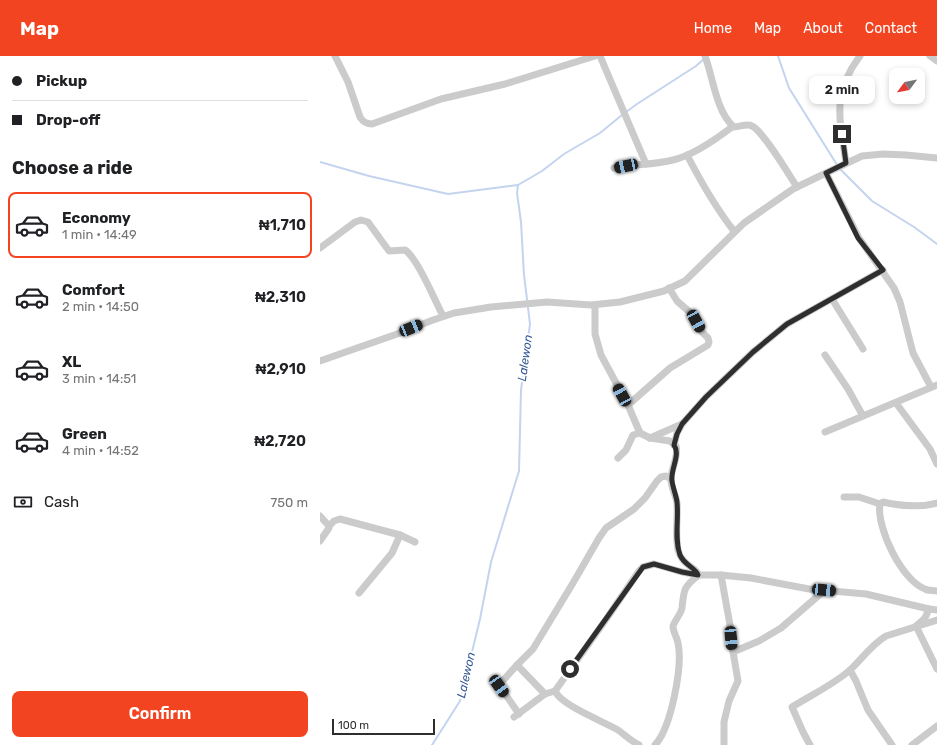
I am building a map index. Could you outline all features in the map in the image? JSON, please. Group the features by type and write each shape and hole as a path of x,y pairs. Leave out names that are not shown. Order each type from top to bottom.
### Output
{"street":[{"path":"335,56 348,82 360,117 363,122 372,124 441,99 528,78 595,56"},
{"path":"600,56 646,164"},
{"path":"705,56 716,94 732,127"},
{"path":"846,163 840,119 840,104 842,92 850,70 860,56"},
{"path":"930,56 937,61"},
{"path":"614,168 672,160 687,155 717,138 732,127 748,125 756,128 769,144 797,187"},
{"path":"320,361 443,316 491,307 548,302 595,304 620,302 668,288 685,281 734,231 768,205 797,187 846,163 862,156 883,154 937,158"},
{"path":"687,155 714,205 734,231"},
{"path":"825,432 934,386 912,354 900,302 894,288 883,270 858,238 826,173"},
{"path":"320,248 356,222 361,220 368,222 389,251 405,250 412,257 423,274 443,316"},
{"path":"698,575 697,572 682,560 678,549 677,502 671,479 676,454 674,445 682,424 706,397 753,352 787,324 883,270"},
{"path":"628,405 670,368 708,345 708,338 702,332 693,315 668,288"},
{"path":"832,299 863,349"},
{"path":"595,304 595,334 601,355 628,405 640,433 650,438 670,442 674,445"},
{"path":"825,355 848,389 863,416"},
{"path":"896,403 930,450 937,464"},
{"path":"650,438 682,424"},
{"path":"618,458 626,450 633,435 640,433"},
{"path":"671,479 666,476 661,477 634,509 606,528 533,649 499,686 517,715 545,694 555,691 643,567 654,564 698,575 721,575 751,578 809,589 866,594 937,610"},
{"path":"844,497 859,497 880,504 883,502 927,506 937,503"},
{"path":"880,504 879,512 884,533 900,567 910,579 924,589 937,591"},
{"path":"320,516 329,526"},
{"path":"320,542 329,526 334,521 340,519 400,535 415,542"},
{"path":"359,593 392,553 400,535"},
{"path":"655,745 665,730 673,701 679,663 678,644 673,626 682,610 681,600 684,590 687,585 698,575"},
{"path":"721,575 738,681 728,701 724,722 724,745"},
{"path":"733,652 759,641 781,628 824,590"},
{"path":"916,626 925,618 929,609"},
{"path":"810,745 792,707 816,694 850,670 878,640 892,633 937,620"},
{"path":"916,626 937,669"},
{"path":"517,665 545,694"},
{"path":"850,670 868,710 892,745"},
{"path":"555,691 560,698 569,705 619,731 639,745"},
{"path":"912,745 937,726"}],"waterway":[{"path":"778,56 789,88 839,168 872,201 914,227 937,244"},
{"name":"Lalewon","path":"626,112 696,66 705,58"},
{"path":"320,162 369,176 448,194 518,185 542,171 564,154 600,133 622,115"},
{"name":"Lalewon","path":"432,745 460,701 480,619 491,562 519,471 521,390 530,324 524,275 521,222 517,193 518,185"}],"route":[{"path":"570,669 608,618 643,567 649,564 654,564 673,570 698,575 697,572 682,560 677,544 677,502 671,479 676,454 676,446 674,445 682,424 729,374 787,324 883,270 858,238 826,173 846,163 842,134"}]}
